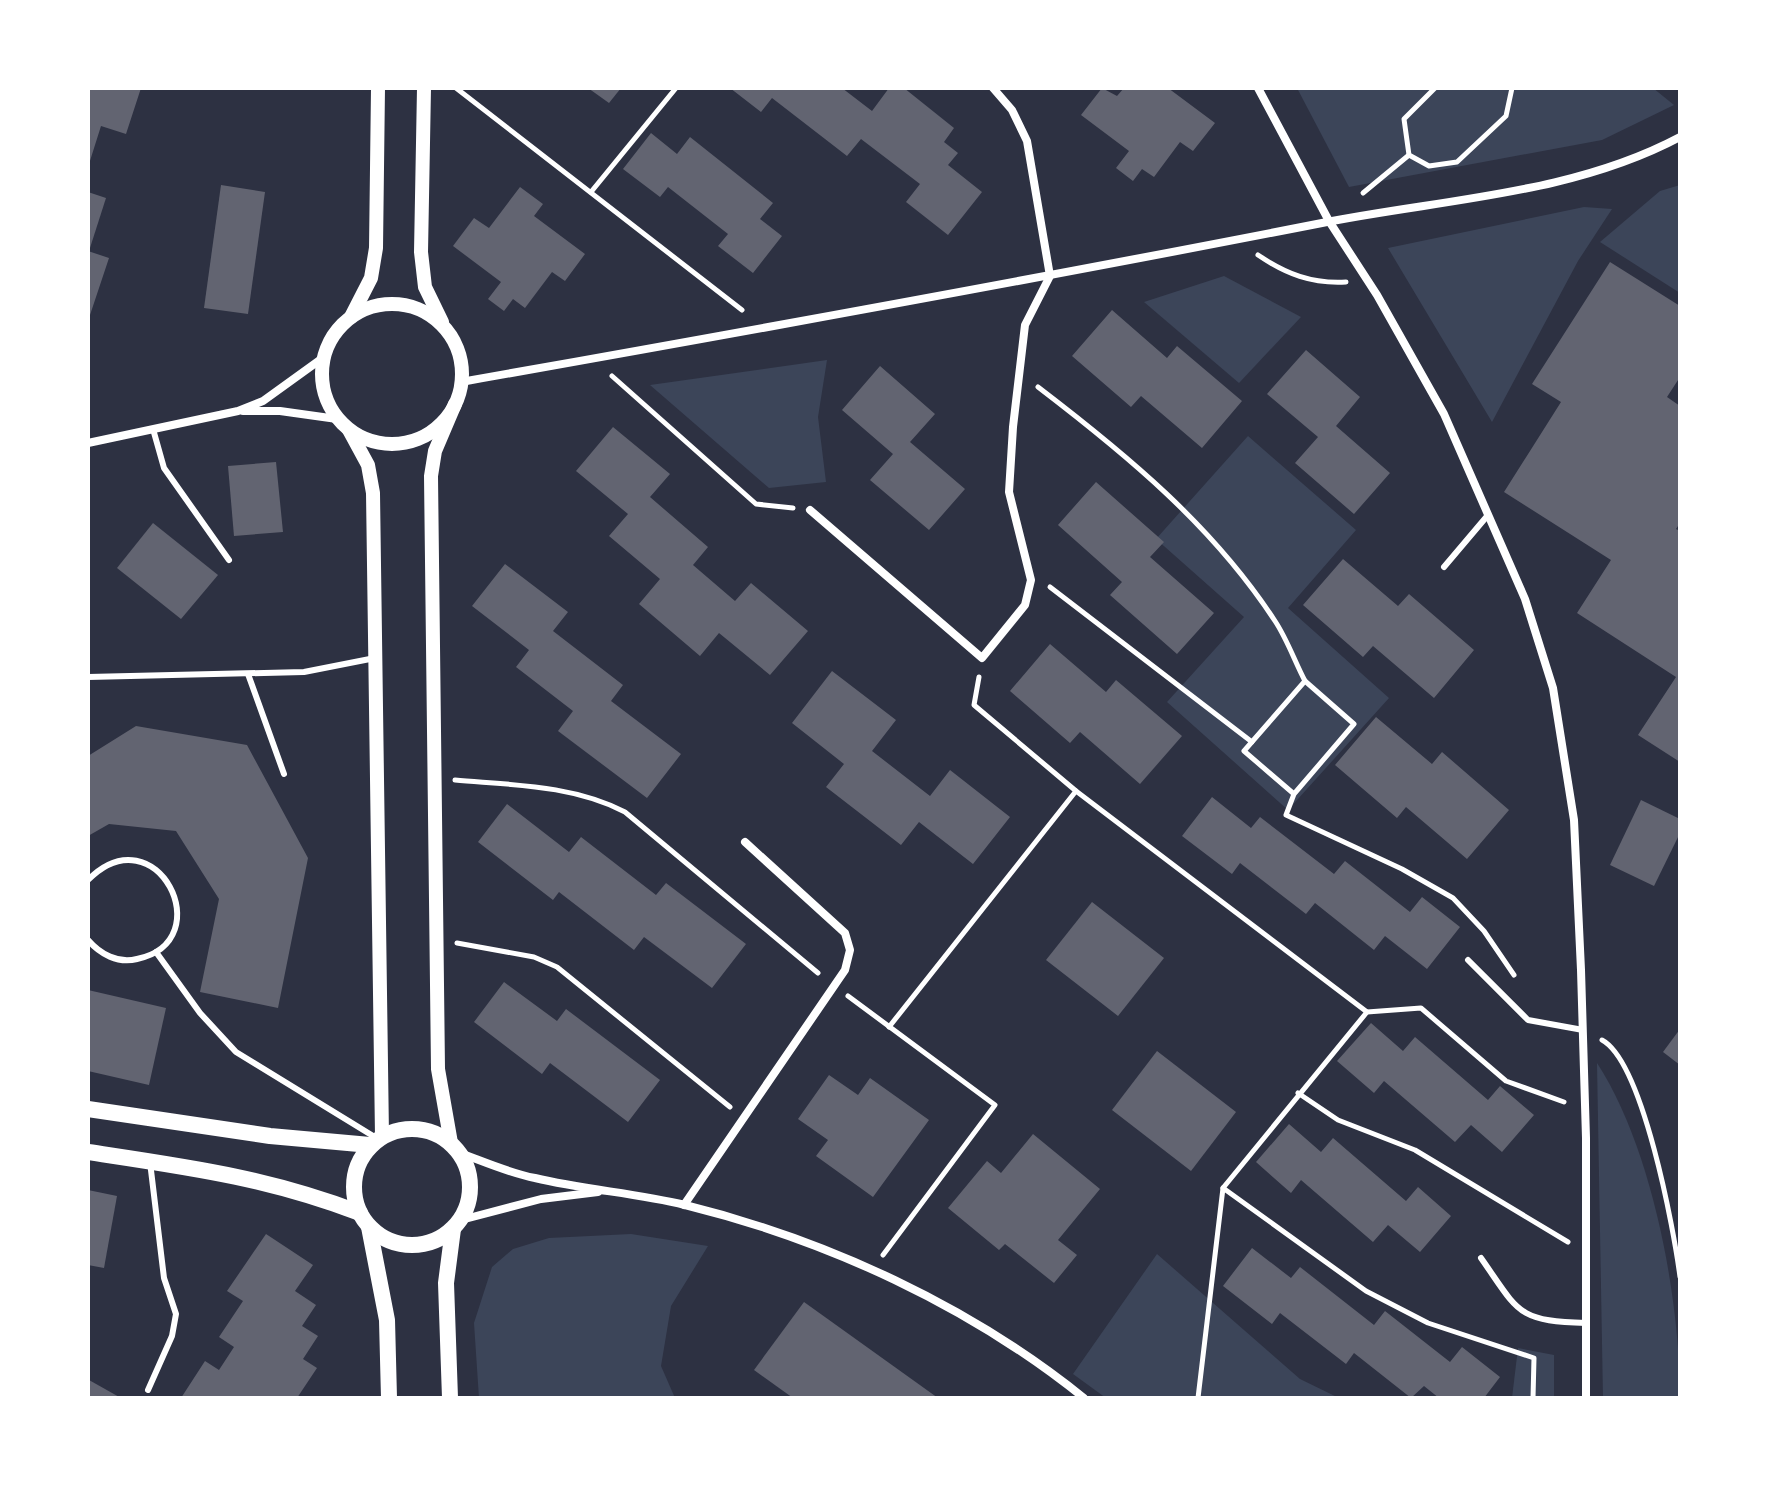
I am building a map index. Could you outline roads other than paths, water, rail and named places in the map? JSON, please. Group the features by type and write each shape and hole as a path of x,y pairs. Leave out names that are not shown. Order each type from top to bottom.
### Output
{"main road":[{"path":"88,1109 270,1136 377,1140 417,1129 435,1133 455,1148 471,1187 457,1224 446,1283 450,1398"},
{"path":"377,1140 360,1160 355,1178 387,1320 389,1398"},
{"path":"88,1152 273,1183 365,1220 395,1243 426,1243 457,1224"}],"street":[{"path":"378,88 376,248 371,278 351,317 334,335 324,357 322,379 326,400 337,419 349,430 367,440 387,444 408,442 427,435 444,422 455,404"},
{"path":"424,88 421,252 425,287 461,363 461,382 435,451 431,476 438,1069 455,1148 534,1178 684,1205 775,1231 871,1271 943,1306 1002,1340 1084,1398"},
{"path":"810,510 982,658 1025,605 1029,571 1009,492 1025,325 1050,276 1027,141 1012,110 993,88"},
{"path":"1258,88 1329,221 1367,280 1444,414 1525,599 1553,688 1574,820 1585,1110 1586,1398"},
{"path":"461,382 1050,276 1329,221 1501,194 1619,164 1680,137"},
{"path":"351,317 390,304 411,307 445,329"},
{"path":"88,443 238,411 263,401 324,357"},
{"path":"238,411 280,411 337,419"},
{"path":"349,430 368,465 373,493 377,1140"},
{"path":"684,1205 845,970 850,950 845,933 745,842"},
{"path":"457,1224 541,1199 607,1191"}],"lane":[{"path":"153,429 164,468 229,560"},
{"path":"1444,567 1488,515"},
{"path":"88,677 304,672 376,658"},
{"path":"248,674 284,774"},
{"path":"88,880 98,869 114,862 136,861 152,866 166,877 175,892 176,925 169,940 156,952 140,959 119,959 96,949 88,940"},
{"path":"156,952 200,1013 236,1052 377,1140"},
{"path":"1468,960 1528,1020 1583,1030"},
{"path":"148,1390 172,1336 176,1314 164,1278 150,1161"},
{"path":"1481,1258 1517,1310 1543,1322 1586,1323"}]}
